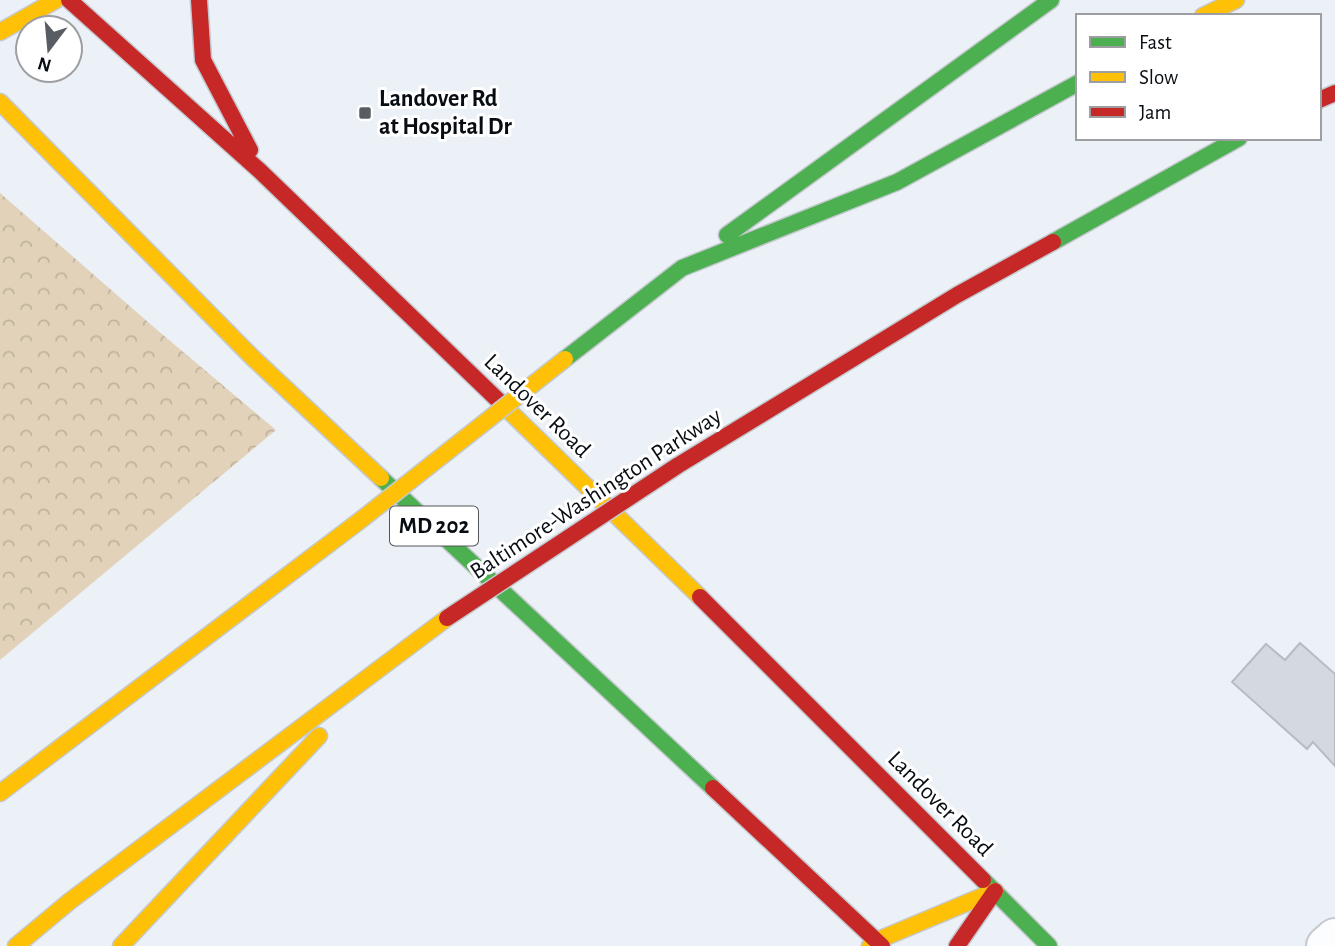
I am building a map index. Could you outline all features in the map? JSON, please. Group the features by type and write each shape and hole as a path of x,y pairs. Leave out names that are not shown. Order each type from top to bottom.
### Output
{"main road":[{"path":"0,32 55,0"},
{"name":"Landover Road","path":"69,0 260,171 646,543 1049,946"},
{"path":"199,0 203,60 260,171"},
{"path":"0,793 362,519 682,268 1051,0"},
{"path":"1207,14 1236,0"},
{"path":"682,268 897,182 1076,84"},
{"name":"MD 202","path":"0,102 253,357 876,944"},
{"name":"Baltimore-Washington Parkway","path":"16,946 70,901 447,618 677,467 957,295 1235,140"},
{"path":"121,946 391,660"},
{"path":"876,944 995,891"},
{"path":"957,946 995,891"}],"street":[{"path":"1326,946 1335,938"}],"green space":[{"path":"0,193 276,430 0,660"}],"building":[{"path":"1300,643 1335,674 1335,766 1313,742 1307,749 1232,682 1266,644 1285,660"}],"traffic: fast":[{"path":"727,235 1051,0"},
{"path":"565,359 682,268 897,182 1076,84"},
{"path":"1053,242 1235,140"},
{"path":"381,478 713,788"},
{"path":"983,880 1049,946"}],"traffic: slow":[{"path":"0,32 56,0"},
{"path":"1207,14 1236,0"},
{"path":"0,102 252,357 381,478"},
{"path":"362,519 565,359"},
{"path":"504,406 700,597"},
{"path":"0,793 362,519"},
{"path":"16,946 70,901 447,618"},
{"path":"121,946 319,736"},
{"path":"870,946 876,941 995,891"}],"traffic: jam":[{"path":"69,0 260,171 504,406"},
{"path":"199,0 203,60 250,150"},
{"path":"1321,99 1335,93"},
{"path":"677,466 957,295 1053,242"},
{"path":"447,618 677,466"},
{"path":"700,597 983,880"},
{"path":"713,788 882,946"},
{"path":"957,946 995,891"}],"place":[{"name":"Landover Rd at Hospital Dr","path":"365,113"}]}
